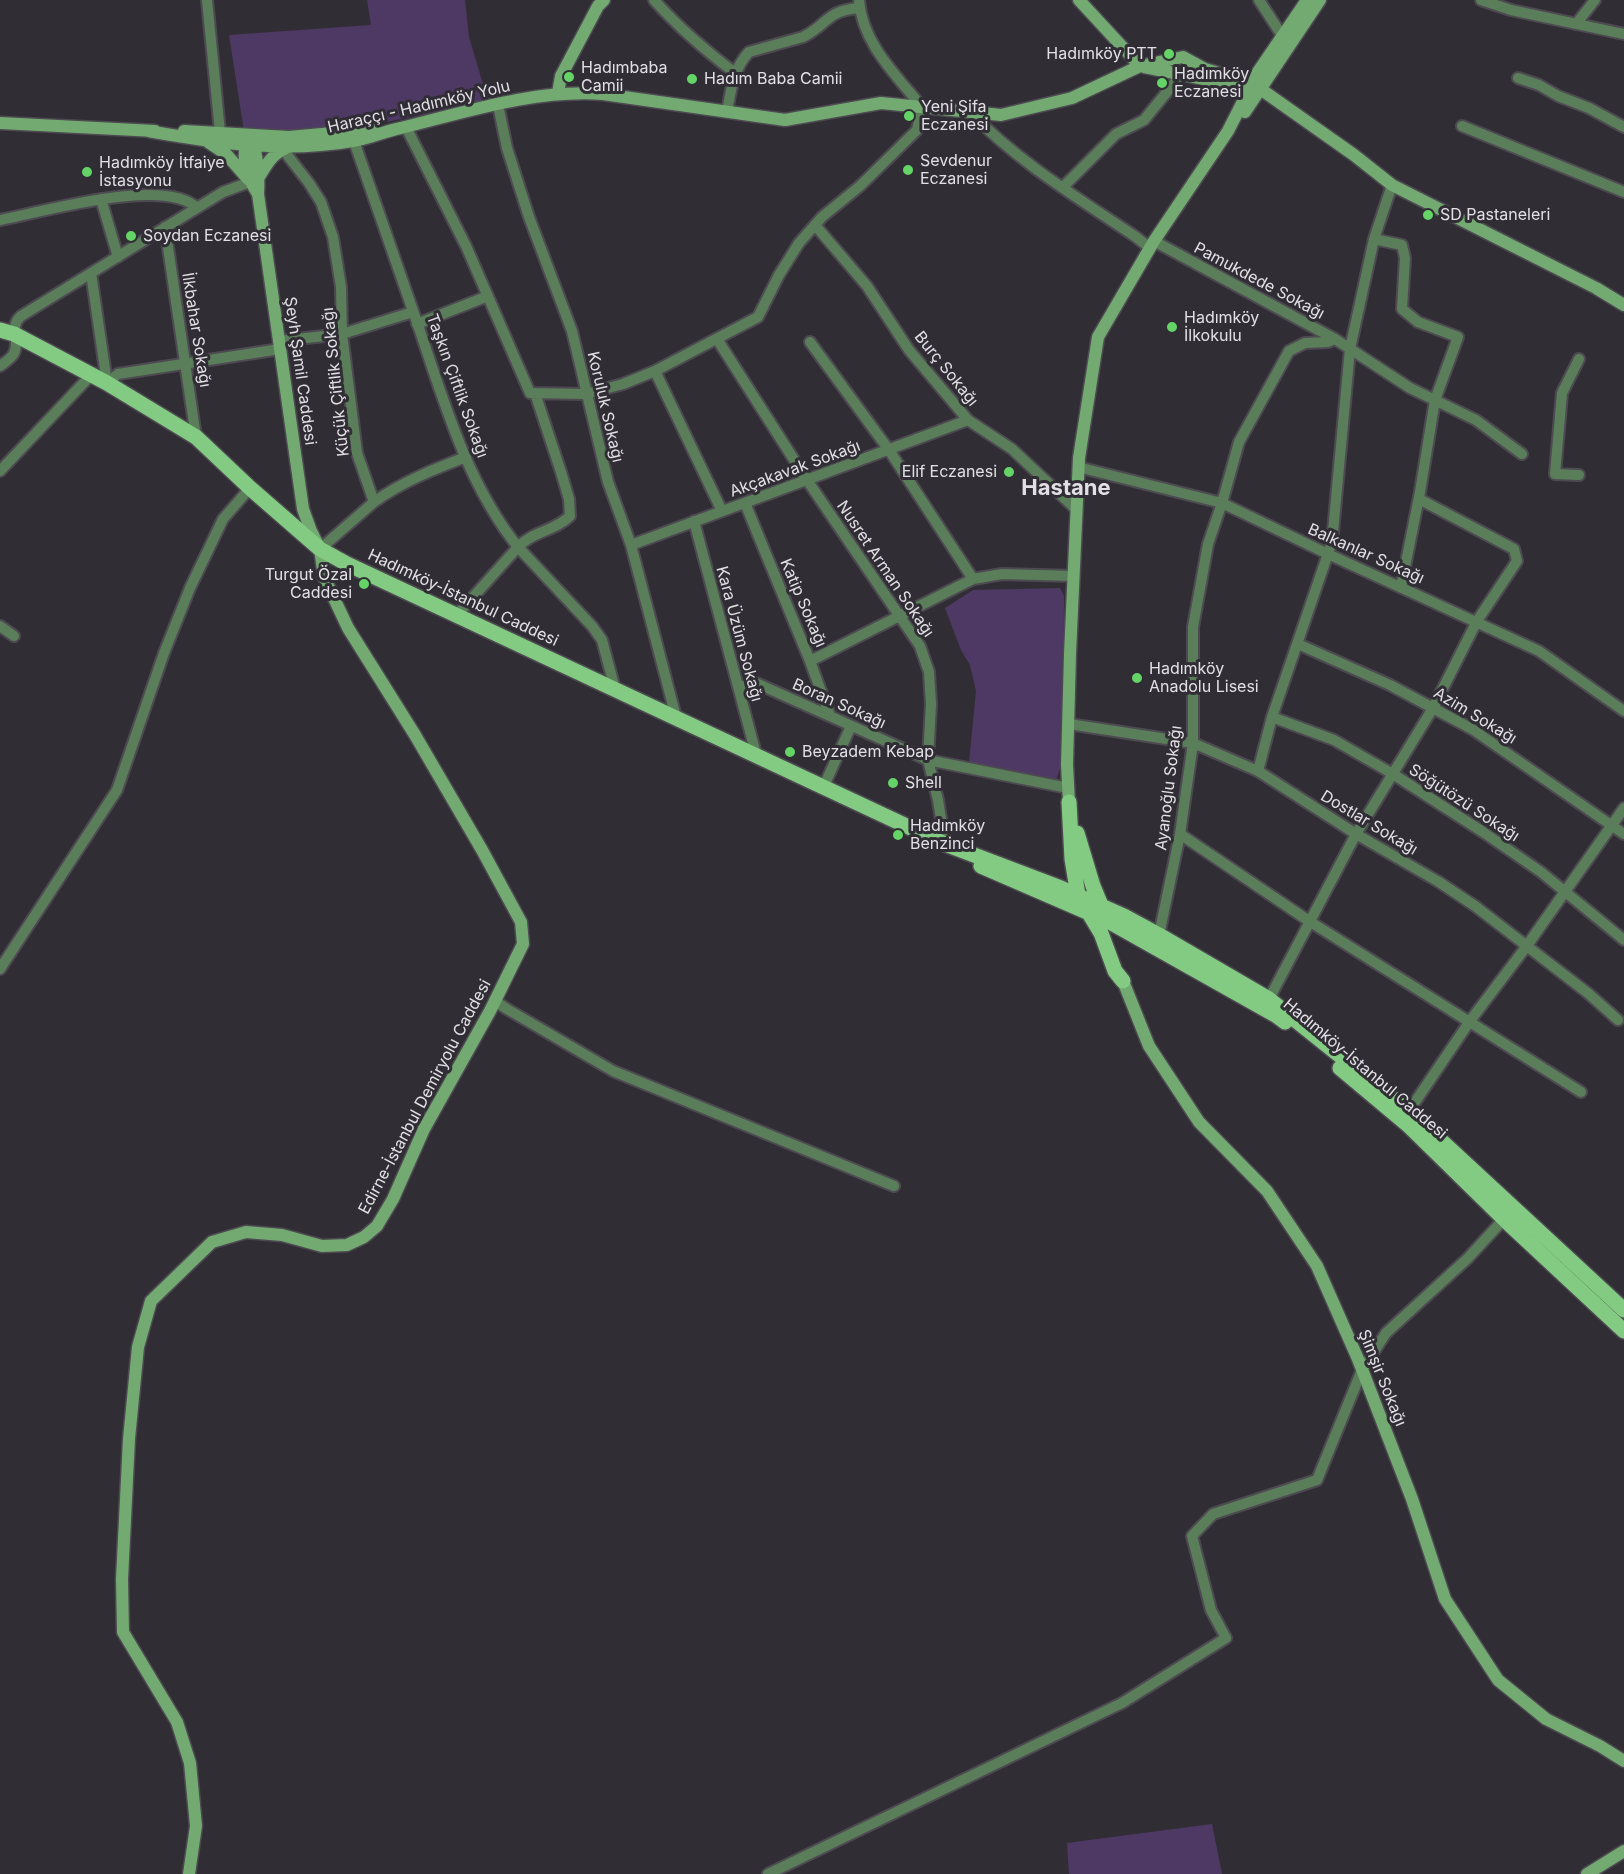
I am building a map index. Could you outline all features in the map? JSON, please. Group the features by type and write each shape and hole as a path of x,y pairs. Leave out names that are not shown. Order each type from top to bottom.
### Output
{"main road":[{"name":"Hadımköy-İstanbul Caddesi","path":"7,332 92,374 196,437 320,549 347,564 945,844 1078,895 1108,921 1277,1016 1408,1125 1624,1331"},
{"path":"1069,795 1072,859 1078,895"},
{"path":"1069,795 1101,933 1115,971 1123,981"},
{"name":"Hadımköy-İstanbul Caddesi","path":"945,844 954,852 991,872 1094,908 1160,935 1269,999 1409,1111 1624,1310"},
{"path":"1108,921 1115,941 1123,981"}],"street":[{"path":"207,0 220,132"},
{"path":"558,93 561,76 598,6 604,0"},
{"path":"654,0 697,44 735,73"},
{"path":"1079,0 1140,66 1180,76 1254,89 1354,155 1392,185 1576,278 1624,305"},
{"path":"1259,0 1283,37"},
{"path":"1069,795 1069,724 1078,467 1098,337 1152,245 1228,131 1307,0"},
{"path":"1254,89 1320,0"},
{"path":"1481,0 1511,10 1624,34"},
{"path":"1511,10 1519,0"},
{"path":"1576,24 1594,0"},
{"path":"148,131 207,142 249,142 405,127 466,246 530,393 586,394 623,384 655,371 758,317 779,275 799,243 815,225 860,186 917,130 922,107 875,49 860,15 859,4 831,14 804,37 749,52 735,73 727,112"},
{"name":"Haraççı - Hadımköy Yolu","path":"249,142 286,148 354,141 498,105 558,93 575,92 785,120 882,103 1001,115 1072,98 1140,66 1183,57 1205,69 1254,89"},
{"path":"1063,188 1116,134 1144,120 1180,76"},
{"path":"1518,78 1589,108 1624,127"},
{"name":"Koruluk Sokağı","path":"498,105 507,148 529,217 573,331 608,482 631,545 676,717"},
{"name":"Pamukdede Sokağı","path":"970,112 991,134 1031,166 1136,237 1335,339 1410,388 1476,420 1522,454"},
{"path":"0,123 148,131 220,132 249,142"},
{"path":"1462,126 1624,192"},
{"name":"Taşkın Çiftlik Sokağı","path":"354,141 446,409 466,457 500,524 518,547 581,612 602,640 615,689"},
{"path":"207,142 226,154 255,179"},
{"name":"Şeyh Şamil Caddesi","path":"249,142 303,509 320,549"},
{"path":"0,366 14,353 16,345 7,332 21,316 223,192 255,179 277,152 286,148"},
{"name":"Küçük Çiftlik Sokağı","path":"286,148 288,156 314,189 321,202 333,237 341,287 342,334 357,453 374,502"},
{"path":"1258,771 1272,717 1332,542 1350,349 1374,239 1392,185"},
{"path":"0,220 101,200 165,195 191,202 197,208"},
{"path":"101,200 118,257"},
{"name":"Burç Sokağı","path":"815,225 867,286 909,350 968,420 1012,449 1077,510"},
{"name":"İlkbahar Sokağı","path":"165,227 196,437"},
{"path":"1374,239 1401,245 1406,258 1402,309 1418,322 1458,337 1435,400 1419,499 1401,586"},
{"path":"91,273 107,383 118,375 342,334 413,312"},
{"path":"417,324 488,296"},
{"name":"Nusret Arman Sokağı","path":"717,339 807,480 920,646 929,672 931,704 928,760 938,800 945,844"},
{"name":"Ayanoğlu Sokağı","path":"1160,935 1180,834 1193,743 1193,627 1208,544 1239,442 1289,351 1305,343 1328,342 1335,339"},
{"path":"810,342 889,450 973,579"},
{"path":"1579,359 1562,393 1555,474 1579,475"},
{"path":"655,371 722,512"},
{"path":"0,471 92,374"},
{"path":"456,616 527,537 554,528 570,516 569,499 535,393"},
{"name":"Akçakavak Sokağı","path":"631,545 968,420"},
{"path":"320,549 389,491 428,471 466,457"},
{"name":"Balkanlar Sokağı","path":"1078,467 1222,503 1539,651 1624,711"},
{"path":"0,969 117,790 164,653 190,588 223,519 250,488"},
{"path":"1269,999 1356,834 1433,708 1477,621 1517,561 1514,549 1419,499"},
{"name":"Katip Sokağı","path":"745,503 810,661 830,716"},
{"name":"Kara Üzüm Sokağı","path":"694,521 756,754"},
{"name":"Edirne-İstanbul Demiryolu Caddesi","path":"189,1874 196,1826 190,1763 177,1722 123,1632 122,1579 129,1439 138,1347 151,1300 212,1242 246,1232 282,1235 322,1246 347,1245 364,1237 377,1226 393,1199 424,1129 495,1001 523,944 521,922 482,850 348,628 324,578 320,549"},
{"path":"810,661 973,579 1002,574 1074,576"},
{"path":"0,626 14,636"},
{"name":"Azim Sokağı","path":"1298,644 1390,685 1473,729 1624,834"},
{"name":"Boran Sokağı","path":"738,687 756,683 928,760 1069,795"},
{"name":"Söğütözü Sokağı","path":"1272,717 1334,740 1393,774 1483,832 1565,890 1624,940"},
{"name":"Dostlar Sokağı","path":"1069,724 1193,743 1258,771 1475,906 1618,1020"},
{"path":"824,786 851,726"},
{"path":"1409,1111 1470,1021 1526,947 1624,808"},
{"path":"1180,834 1309,921 1581,1092"},
{"name":"Şimşir Sokağı","path":"1123,981 1149,1046 1200,1122 1267,1191 1317,1266 1362,1370 1412,1498 1445,1599 1498,1680 1546,1719 1600,1746 1624,1761"},
{"path":"495,1001 613,1071 894,1185"},
{"path":"768,1874 1122,1703 1226,1638 1210,1610 1192,1536 1213,1514 1317,1480 1362,1370 1386,1333 1468,1258 1504,1219"},
{"path":"1587,1874 1624,1851"}],"shaded area":[{"path":"367,0 465,0 469,37 488,101 343,131 244,131 229,35 371,25"},
{"path":"1060,588 1064,596 1063,758 1055,784 969,762 976,691 970,665 961,650 945,608 973,590"},
{"path":"1212,1824 1222,1874 1069,1874 1067,1843"}],"place":[{"name":"Hadımköy PTT","path":"1169,54"},
{"name":"Hadımbaba Camii","path":"569,77"},
{"name":"Hadım Baba Camii","path":"692,79"},
{"name":"Hadımköy Eczanesi","path":"1162,83"},
{"name":"Yeni Şifa Eczanesi","path":"909,116"},
{"name":"Sevdenur Eczanesi","path":"908,170"},
{"name":"Hadımköy İtfaiye İstasyonu","path":"87,172"},
{"name":"SD Pastaneleri","path":"1428,215"},
{"name":"Soydan Eczanesi","path":"131,236"},
{"name":"Hadımköy İlkokulu","path":"1172,327"},
{"name":"Elif Eczanesi","path":"1009,472"},
{"name":"Turgut Özal Caddesi","path":"364,584"},
{"name":"Hadımköy Anadolu Lisesi","path":"1137,678"},
{"name":"Beyzadem Kebap","path":"790,752"},
{"name":"Shell","path":"893,783"},
{"name":"Hadımköy Benzinci","path":"898,835"}],"district":[{"name":"Hastane","path":"1066,488"}]}
